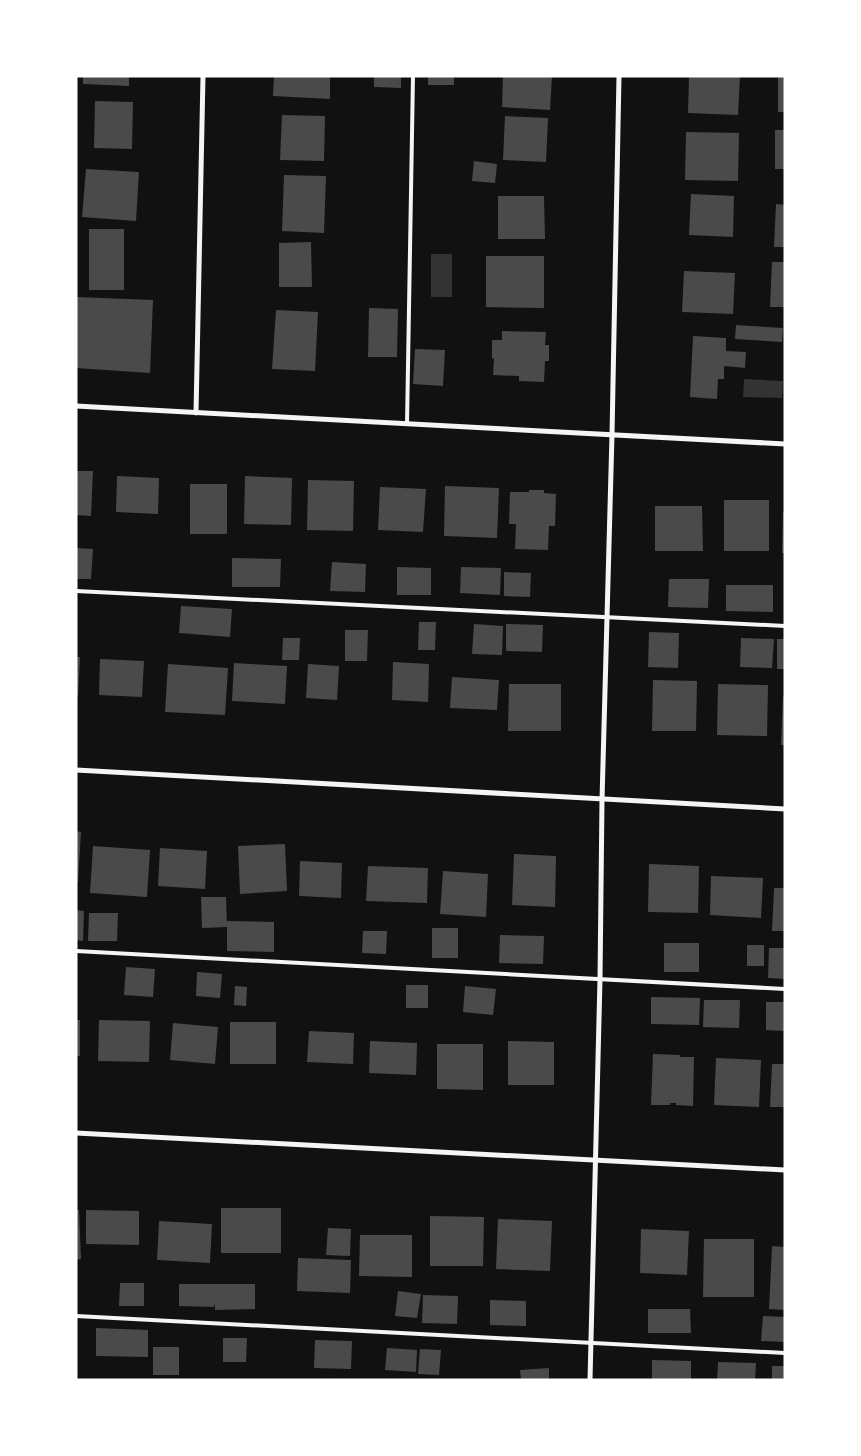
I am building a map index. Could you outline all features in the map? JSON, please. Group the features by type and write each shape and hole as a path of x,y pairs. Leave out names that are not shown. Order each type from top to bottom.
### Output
{"street":[{"path":"196,413 203,76"},
{"path":"590,1380 619,76"},
{"path":"76,406 785,444"},
{"path":"76,770 785,809"},
{"path":"76,1133 785,1170"}],"lane":[{"path":"407,424 413,76"},
{"path":"76,591 785,626"},
{"path":"76,951 785,989"},
{"path":"76,1316 785,1353"}],"shaded area":[{"path":"431,254 452,254 452,297 431,297"},
{"path":"744,379 783,381 782,398 743,397"}],"building":[{"path":"83,76 129,76 129,86 83,84"},
{"path":"274,76 330,76 330,99 273,96"},
{"path":"374,76 401,76 401,88 374,87"},
{"path":"428,76 454,76 454,85 428,85"},
{"path":"503,76 552,76 550,110 502,107"},
{"path":"689,76 740,76 738,115 688,113"},
{"path":"778,76 785,76 785,112 778,112"},
{"path":"95,101 133,102 132,149 94,148"},
{"path":"282,115 325,116 324,161 280,160"},
{"path":"505,116 548,118 546,162 503,160"},
{"path":"775,130 785,130 785,169 775,169"},
{"path":"686,132 739,133 738,181 685,180"},
{"path":"474,161 497,164 495,183 472,181"},
{"path":"86,169 139,172 136,221 82,217"},
{"path":"284,175 326,176 324,233 282,231"},
{"path":"691,194 734,196 733,237 689,235"},
{"path":"498,196 544,196 545,239 498,239"},
{"path":"776,204 785,205 785,247 774,247"},
{"path":"89,229 124,229 124,290 89,290"},
{"path":"311,242 312,287 279,287 279,243"},
{"path":"486,256 544,256 544,308 486,307"},
{"path":"772,262 785,262 785,307 770,307"},
{"path":"684,271 735,273 733,314 682,312"},
{"path":"76,297 153,300 150,373 76,368"},
{"path":"369,308 398,309 397,357 368,357"},
{"path":"276,310 318,312 315,371 272,369"},
{"path":"736,325 783,328 782,342 735,339"},
{"path":"502,331 546,332 545,345 549,345 549,361 545,361 544,382 519,381 519,376 493,375 492,340 502,340"},
{"path":"693,336 726,338 726,351 746,352 745,368 724,366 724,379 718,379 717,399 690,397"},
{"path":"415,349 445,350 443,386 413,384"},
{"path":"76,471 93,471 91,516 76,515"},
{"path":"117,476 159,478 158,514 116,512"},
{"path":"245,476 292,478 291,525 244,524"},
{"path":"308,480 354,481 353,531 307,530"},
{"path":"190,484 227,484 227,534 190,534"},
{"path":"445,486 499,488 497,538 444,536"},
{"path":"380,487 426,489 423,532 378,530"},
{"path":"529,490 544,490 544,493 556,494 555,526 549,526 548,550 515,549 516,524 509,524 510,492 529,492"},
{"path":"724,500 769,500 769,551 724,551"},
{"path":"655,506 702,506 703,551 655,551"},
{"path":"783,512 785,512 785,553 782,553"},
{"path":"76,548 93,549 91,579 76,579"},
{"path":"232,558 281,559 280,587 232,587"},
{"path":"332,562 366,564 365,592 330,591"},
{"path":"397,567 431,568 431,595 397,595"},
{"path":"461,567 501,568 500,595 460,593"},
{"path":"504,572 531,573 530,597 504,596"},
{"path":"669,579 709,579 708,608 668,607"},
{"path":"726,585 773,585 773,612 726,611"},
{"path":"181,606 232,609 230,637 179,633"},
{"path":"419,622 436,622 435,650 418,650"},
{"path":"474,624 503,626 502,655 472,654"},
{"path":"506,624 543,625 542,652 506,651"},
{"path":"345,630 368,630 367,661 345,661"},
{"path":"649,632 679,633 678,668 648,667"},
{"path":"283,638 300,638 299,660 282,660"},
{"path":"741,638 774,639 772,668 740,667"},
{"path":"777,639 785,639 785,669 777,669"},
{"path":"76,657 80,657 78,697 76,697"},
{"path":"100,659 144,661 142,697 99,695"},
{"path":"393,662 429,664 428,702 392,700"},
{"path":"234,663 287,666 285,704 232,701"},
{"path":"168,664 228,668 225,715 165,712"},
{"path":"308,664 339,666 337,700 306,698"},
{"path":"452,677 499,680 497,710 450,708"},
{"path":"653,680 697,681 696,731 652,731"},
{"path":"509,684 561,684 561,731 508,731"},
{"path":"718,684 768,685 767,736 717,735"},
{"path":"783,696 785,696 785,745 781,745"},
{"path":"76,831 81,832 78,882 76,882"},
{"path":"285,844 287,891 240,894 238,846"},
{"path":"93,846 150,850 147,897 90,893"},
{"path":"160,848 207,851 205,889 158,886"},
{"path":"514,854 556,856 555,907 512,905"},
{"path":"300,861 342,863 341,898 299,896"},
{"path":"649,864 699,866 698,913 648,912"},
{"path":"368,866 428,868 427,903 366,901"},
{"path":"443,871 488,874 486,917 440,914"},
{"path":"711,876 763,878 761,918 710,915"},
{"path":"774,888 785,888 785,931 772,931"},
{"path":"201,897 226,897 227,927 202,928"},
{"path":"76,910 84,911 83,941 76,940"},
{"path":"89,913 118,913 117,941 88,941"},
{"path":"227,921 274,922 274,952 227,951"},
{"path":"432,928 458,928 458,958 432,958"},
{"path":"363,931 387,931 386,954 362,953"},
{"path":"500,935 544,936 543,964 499,963"},
{"path":"664,943 699,943 699,972 664,972"},
{"path":"747,945 764,945 764,966 747,966"},
{"path":"769,948 785,948 785,979 768,978"},
{"path":"126,967 155,969 153,997 124,995"},
{"path":"197,972 222,974 220,998 196,996"},
{"path":"406,985 428,985 428,1008 406,1008"},
{"path":"235,986 247,987 246,1006 234,1005"},
{"path":"465,986 496,989 493,1015 463,1012"},
{"path":"651,997 700,998 699,1025 651,1024"},
{"path":"704,1000 740,1000 739,1028 703,1027"},
{"path":"766,1002 785,1002 785,1031 766,1030"},
{"path":"76,1020 80,1020 80,1056 76,1056"},
{"path":"99,1020 150,1021 149,1062 98,1061"},
{"path":"230,1022 276,1022 276,1064 230,1064"},
{"path":"173,1023 218,1027 215,1064 170,1060"},
{"path":"309,1031 354,1033 353,1064 307,1062"},
{"path":"370,1041 417,1043 416,1075 369,1073"},
{"path":"508,1041 554,1042 554,1085 508,1085"},
{"path":"437,1044 483,1044 483,1090 437,1089"},
{"path":"653,1054 694,1057 693,1106 676,1105 676,1103 670,1103 670,1105 651,1105"},
{"path":"716,1058 761,1060 759,1107 714,1105"},
{"path":"772,1064 785,1064 785,1107 770,1107"},
{"path":"221,1208 281,1208 281,1253 221,1253"},
{"path":"76,1210 79,1210 81,1259 76,1260"},
{"path":"86,1210 139,1211 139,1245 86,1244"},
{"path":"430,1216 484,1217 483,1266 430,1266"},
{"path":"498,1219 552,1221 550,1271 496,1269"},
{"path":"159,1221 212,1224 210,1263 157,1260"},
{"path":"328,1228 351,1229 350,1256 326,1255"},
{"path":"641,1229 689,1231 687,1275 640,1273"},
{"path":"360,1235 412,1235 412,1277 359,1276"},
{"path":"704,1239 754,1239 754,1297 703,1297"},
{"path":"772,1246 785,1247 785,1310 769,1309"},
{"path":"298,1258 351,1260 350,1293 297,1291"},
{"path":"120,1283 144,1283 144,1306 119,1306"},
{"path":"179,1284 255,1284 255,1309 215,1310 215,1302 214,1307 179,1306"},
{"path":"398,1291 421,1294 417,1318 395,1316"},
{"path":"423,1295 458,1296 457,1324 422,1323"},
{"path":"490,1300 526,1301 526,1326 490,1325"},
{"path":"648,1309 690,1309 691,1333 648,1333"},
{"path":"763,1316 785,1317 785,1342 761,1341"},
{"path":"96,1328 148,1330 148,1357 96,1356"},
{"path":"223,1338 247,1338 246,1362 223,1362"},
{"path":"315,1340 352,1341 351,1369 314,1368"},
{"path":"153,1347 179,1347 179,1375 153,1375"},
{"path":"387,1348 417,1350 416,1372 385,1370"},
{"path":"420,1349 441,1350 439,1375 418,1374"},
{"path":"652,1360 691,1361 691,1380 652,1380"},
{"path":"718,1362 756,1363 755,1380 717,1380"},
{"path":"772,1366 785,1366 785,1380 772,1380"},
{"path":"549,1368 549,1380 521,1380 520,1370"}]}
